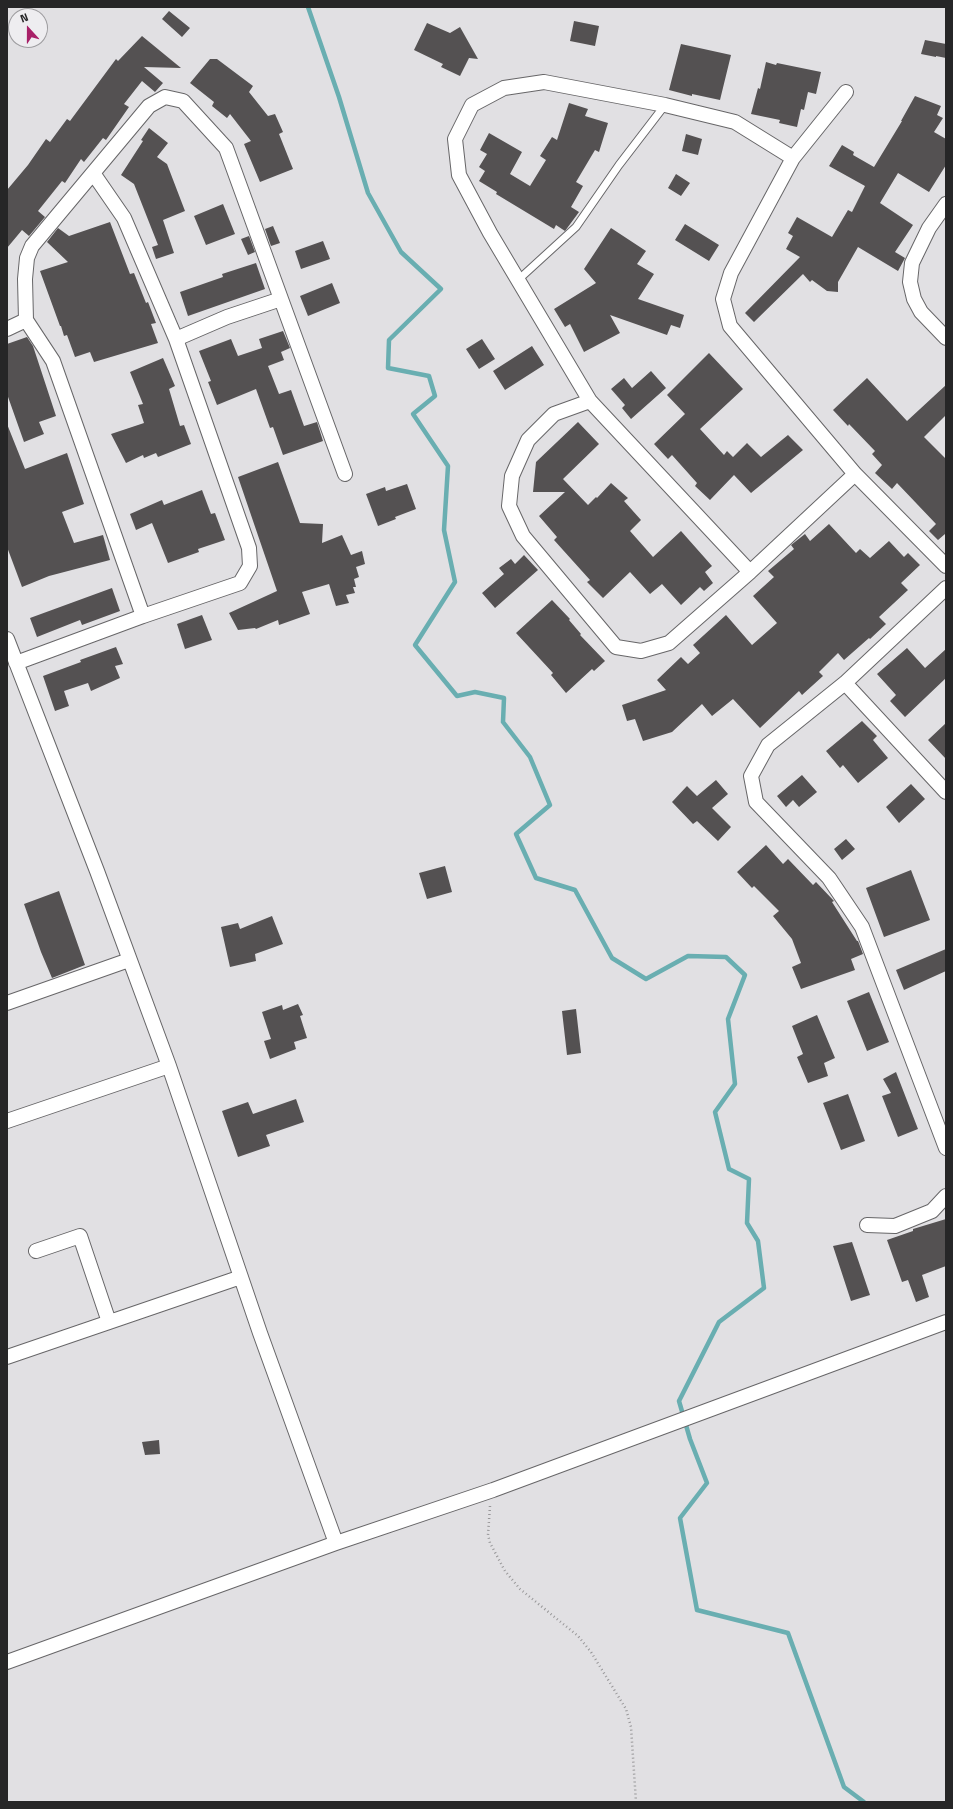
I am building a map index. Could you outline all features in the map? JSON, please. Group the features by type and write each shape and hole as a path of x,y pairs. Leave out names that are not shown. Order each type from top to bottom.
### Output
{"street":[{"path":"750,572 590,401 518,280 459,175 455,139 472,105 504,88 544,82 665,105 735,122 793,158"},
{"path":"846,92 793,158 731,273 723,299 730,326 855,474 946,566"},
{"path":"143,616 53,361 26,320 25,279 27,258 32,246 149,106 165,97 183,101 226,148 345,474"},
{"path":"16,663 143,616 240,583 250,566 249,548 176,339 124,218 93,173"},
{"path":"946,204 929,228 912,263 910,282 914,299 921,312 946,338"},
{"path":"176,339 227,317 281,299"},
{"path":"7,329 26,320"},
{"path":"590,401 554,414 528,440 512,476 509,506 523,536 616,646 641,651 669,643 750,572 855,474"},
{"path":"946,588 845,683 768,745 751,776 756,802 828,878 862,927 946,1148"},
{"path":"7,638 169,1066 241,1277 336,1543"},
{"path":"845,683 946,792"},
{"path":"7,1003 129,960"},
{"path":"7,1121 169,1066"},
{"path":"867,1226 894,1226 932,1211 946,1196"},
{"path":"36,1251 80,1236 109,1322"},
{"path":"7,1357 241,1277"},
{"path":"7,1662 336,1543 493,1490 946,1322"}],"lane":[{"path":"518,280 576,227 619,165 665,105"}],"path":[{"path":"493,1490 488,1535 490,1544 505,1571 520,1589 534,1602 578,1636 591,1652 626,1709 631,1727 636,1802"}],"building":[{"path":"169,11 190,28 182,37 162,19"},
{"path":"574,21 599,26 595,46 570,41"},
{"path":"427,23 450,33 460,27 478,59 469,58 460,76 441,67 443,64 414,50"},
{"path":"142,36 181,68 144,67 163,83 155,92 142,81 124,104 129,107 106,140 103,138 84,162 81,159 65,183 62,181 38,211 45,217 29,236 22,230 7,248 7,190 28,165 46,139 50,142 67,119 70,121 116,59 118,61"},
{"path":"925,40 946,44 946,58 921,54"},
{"path":"681,44 731,55 720,100 692,94 692,96 669,90"},
{"path":"210,59 217,59 253,86 249,92 268,116 275,114 283,132 279,134 293,169 260,182 244,144 251,141 230,114 227,118 212,106 214,102 190,83"},
{"path":"766,62 821,72 816,94 808,92 804,110 801,109 797,127 779,123 780,120 751,114 758,88 760,89"},
{"path":"915,96 941,106 937,115 943,118 934,132 946,139 946,165 929,192 898,173 880,203 913,225 895,252 905,258 898,271 858,247 838,282 838,292 827,291 812,280 810,282 803,274 754,322 745,313 800,257 786,249 793,236 788,233 797,217 832,237 848,210 852,212 865,186 829,166 842,145 854,152 853,155 874,167 902,121"},
{"path":"569,103 588,109 585,116 608,123 599,152 595,150 576,182 583,186 571,207 579,212 565,231 556,225 554,229 496,194 497,192 479,181 485,171 479,167 487,154 480,150 489,133 522,152 510,174 530,186 546,160 540,156 552,137 557,140"},
{"path":"149,128 168,143 157,157 167,164 185,211 163,220 174,253 156,259 152,247 158,245 134,184 121,175 143,141 141,140"},
{"path":"686,134 702,139 698,155 682,151"},
{"path":"676,174 690,183 681,196 668,188"},
{"path":"223,204 235,234 206,245 194,216"},
{"path":"110,222 130,274 134,273 146,303 148,302 156,323 151,324 158,343 94,362 90,352 75,357 67,335 64,336 40,271 68,262 47,242 58,228 69,236"},
{"path":"685,224 719,245 709,261 675,240"},
{"path":"273,226 280,243 271,246 265,229"},
{"path":"611,228 646,251 637,264 654,274 638,299 684,315 680,328 671,325 667,335 610,315 620,333 584,352 570,324 565,327 554,309 596,283 584,269"},
{"path":"249,236 255,252 248,255 241,239"},
{"path":"323,241 330,259 301,269 295,251"},
{"path":"256,263 265,289 188,316 180,292 223,277 222,274"},
{"path":"332,283 340,303 308,316 300,296"},
{"path":"283,331 290,348 281,352 284,360 268,366 279,394 291,390 304,426 317,422 323,441 283,455 273,427 270,428 256,389 217,405 208,382 211,381 199,351 231,339 238,356 262,348 259,339"},
{"path":"27,337 33,346 56,416 39,422 44,434 24,442 7,394 7,344"},
{"path":"482,339 495,359 479,369 466,349"},
{"path":"532,346 544,365 505,390 493,371"},
{"path":"709,353 743,389 700,429 724,455 727,451 733,457 747,443 761,457 788,435 803,450 751,493 734,475 710,500 695,486 697,483 672,455 668,459 654,444 685,414 667,395"},
{"path":"163,358 175,386 169,389 180,426 184,425 191,444 158,457 156,453 144,458 143,455 126,463 111,434 144,423 138,405 143,404 130,372"},
{"path":"651,371 666,388 631,419 622,408 625,405 611,389 624,378 632,388"},
{"path":"867,378 907,421 946,385 946,415 924,437 946,459 946,535 945,534 938,540 929,531 936,524 897,483 892,489 875,473 882,465 872,454 875,451 833,410"},
{"path":"578,422 599,444 563,479 588,505 611,483 628,498 624,501 641,520 630,531 653,557 681,531 712,566 705,572 713,583 704,591 700,587 681,605 662,584 650,594 630,572 603,598 587,582 590,580 554,540 557,537 539,516 565,492 533,492 536,462"},
{"path":"7,424 25,469 67,453 84,504 62,512 74,543 103,535 110,560 49,576 22,587 7,547"},
{"path":"278,462 300,523 323,524 322,543 342,535 351,555 362,551 365,564 356,567 359,577 354,579 356,587 353,587 355,593 346,595 349,603 336,606 329,584 302,592 310,614 279,625 278,620 256,629 238,630 229,613 277,591 238,477"},
{"path":"407,484 416,509 395,517 396,519 378,526 366,494 385,487 386,491"},
{"path":"202,490 211,514 215,513 225,540 198,549 199,552 168,563 152,523 136,530 130,514 162,500 164,505"},
{"path":"829,524 856,553 860,549 870,558 889,541 904,557 908,553 920,565 901,583 908,590 879,617 886,624 844,660 838,653 819,672 823,676 802,695 799,691 760,728 733,699 712,716 702,704 672,732 643,741 635,719 627,721 622,705 666,690 657,680 681,657 688,664 700,653 693,645 726,615 752,645 777,623 753,596 774,577 768,571 794,549 791,545 805,534 810,541"},
{"path":"524,555 538,570 495,608 482,593 504,574 499,568 511,559 515,564"},
{"path":"112,588 120,611 82,625 80,620 37,637 30,618"},
{"path":"552,600 570,619 569,620 581,634 580,635 605,661 594,671 592,669 566,693 551,675 553,673 516,633"},
{"path":"202,615 212,640 185,649 177,624"},
{"path":"116,647 123,664 115,666 120,678 91,691 88,683 64,691 69,706 55,711 43,676 81,662 80,660"},
{"path":"907,648 925,668 946,649 946,678 905,717 890,701 896,695 877,674"},
{"path":"862,721 877,736 873,740 888,758 858,783 843,765 840,768 826,751"},
{"path":"946,723 946,759 928,740"},
{"path":"802,775 817,792 799,807 793,800 786,807 777,796"},
{"path":"716,780 728,794 712,808 731,827 718,841 697,821 693,824 672,802 687,786 697,796"},
{"path":"911,784 925,799 899,823 886,807"},
{"path":"846,839 855,849 842,860 834,849"},
{"path":"766,845 783,864 788,859 813,885 816,882 834,901 832,902 858,941 863,954 851,959 855,970 801,989 792,967 801,963 792,939 773,916 779,911 754,886 752,888 737,872"},
{"path":"445,866 452,892 427,899 419,873"},
{"path":"911,870 930,920 884,937 866,888"},
{"path":"59,891 85,965 52,978 24,904"},
{"path":"272,916 283,944 255,954 256,961 230,967 221,927 238,923 240,929"},
{"path":"946,949 946,971 904,990 896,970"},
{"path":"869,992 889,1042 867,1051 847,1001"},
{"path":"298,1004 303,1015 300,1016 307,1038 294,1042 296,1049 270,1059 264,1041 271,1039 262,1012 282,1005 283,1010"},
{"path":"576,1009 581,1053 567,1055 562,1011"},
{"path":"817,1015 835,1058 824,1063 828,1076 808,1083 797,1057 803,1054 792,1026"},
{"path":"896,1072 918,1129 898,1137 882,1096 891,1093 883,1079"},
{"path":"848,1094 865,1141 841,1150 823,1103"},
{"path":"296,1099 304,1122 266,1135 270,1146 238,1157 222,1111 248,1102 253,1114"},
{"path":"946,1219 946,1266 922,1275 929,1297 916,1302 908,1280 902,1282 887,1240 913,1231 913,1229"},
{"path":"852,1242 870,1295 851,1301 833,1246"},
{"path":"159,1440 160,1454 145,1455 142,1442"}],"waterway":[{"path":"308,7 339,97 368,193 401,252 441,289 389,340 388,368 429,376 435,396 413,414 448,466 444,530 455,582 415,645 457,696 475,692 504,698 503,722 530,757 550,805 516,834 536,878 575,890 612,958 646,979 688,956 726,957 745,975 728,1019 735,1084 715,1112 729,1169 749,1179 747,1223 758,1241 764,1288 719,1322 679,1401 690,1439 707,1483 680,1518 697,1610 788,1633 844,1787 864,1802"}]}
